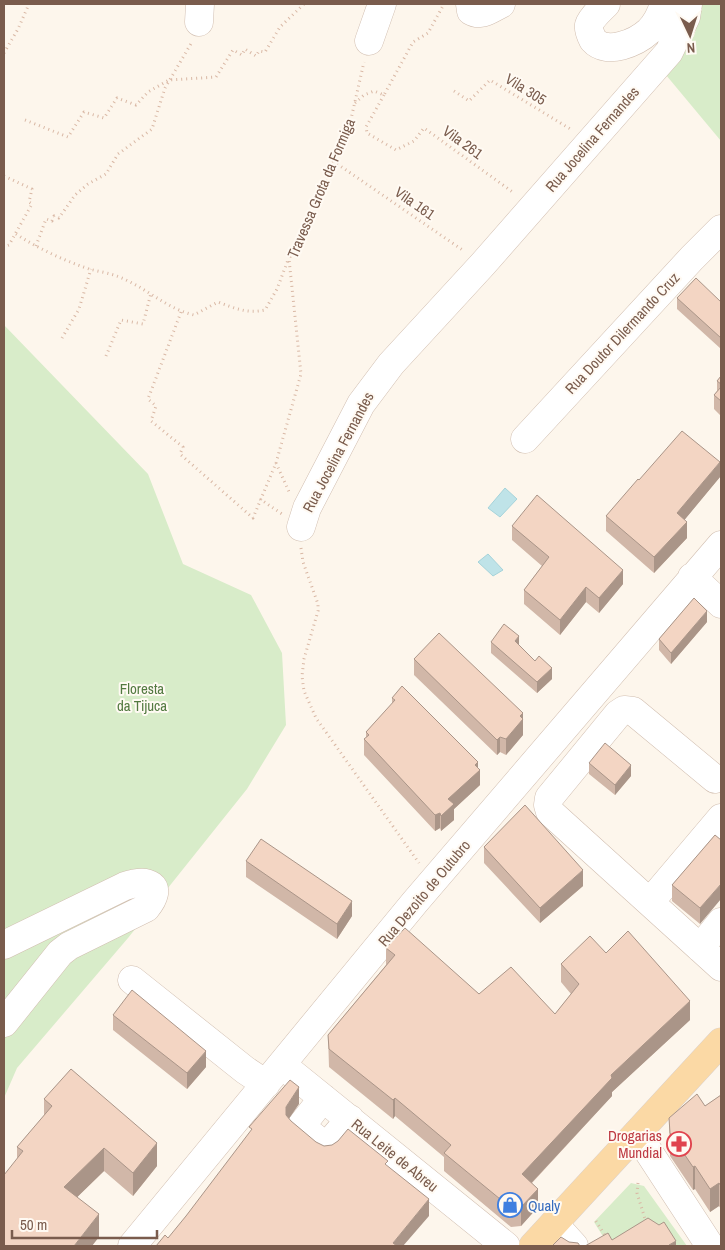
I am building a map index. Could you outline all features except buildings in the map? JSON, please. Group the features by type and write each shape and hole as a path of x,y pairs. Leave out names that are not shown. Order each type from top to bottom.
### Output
{"main road":[{"path":"533,1246 721,1042"}],"street":[{"path":"369,41 382,4"},
{"path":"470,4 471,11 476,14 484,13 501,4"},
{"path":"606,4 591,21 589,30 593,39 598,44 614,47 637,39 650,30 660,16 664,4"},
{"name":"Rua Jocelina Fernandes","path":"304,518 361,404 375,384 669,52 686,17 688,4"},
{"name":"Rua Doutor Dilermando Cruz","path":"526,439 692,258 721,229"},
{"name":"Rua Dezoito de Outubro","path":"132,1246 432,882 721,545"},
{"path":"692,577 721,604"},
{"path":"715,780 633,712 624,710 618,714 549,798 548,805 550,812 721,967"},
{"path":"650,902 721,818"},
{"path":"4,945 125,886 138,881 149,883 153,886 152,901 146,908 69,946 60,953 4,1023"},
{"path":"700,948 721,922"},
{"name":"Rua Leite de Abreu","path":"132,980 244,1070 274,1075 324,1098 506,1246"},
{"path":"324,1098 300,1126 326,1147 350,1119"},
{"path":"637,1134 710,1246"},
{"path":"554,1224 574,1246"}],"path":[{"path":"4,54 29,4"},
{"path":"25,120 68,137 84,112 104,118 117,98 136,105 148,92 169,80 216,77 233,50 242,55 245,50 256,56 260,51 265,52 280,26 304,4"},
{"path":"355,104 364,95 374,90 384,95 413,42 428,33 444,4"},
{"path":"36,246 46,219 52,221 54,216 59,218 75,196 88,184 106,174 118,154 152,130 169,80 192,43 199,13"},
{"name":"Travessa Grota da Formiga","path":"181,312 148,399 156,406 151,422 184,447 180,454 253,518 276,463 301,374 289,260 330,174 349,128 369,41"},
{"name":"Vila 305","path":"454,91 469,101 490,80 591,142"},
{"name":"Vila 261","path":"384,95 366,127 366,133 396,150 414,141 424,128 533,207"},
{"name":"Vila 161","path":"334,161 483,264"},
{"path":"4,176 32,189 29,202 32,204 9,245 4,247"},
{"path":"16,234 36,246 91,269 124,278 161,302 181,312 194,315 200,314 218,302 239,310 256,312 264,310 277,290 289,260"},
{"path":"62,338 79,309 91,269"},
{"path":"106,356 121,320 143,324 151,294"},
{"path":"276,463 291,496 298,503 304,518"},
{"name":"Rua Jocelina Fernandes","path":"304,518 303,562 318,604 316,623 304,659 302,676 304,690 316,718 432,882"},
{"path":"638,1183 637,1193 642,1215 649,1226"},
{"path":"596,1221 608,1240"}],"green space":[{"path":"697,4 721,4 721,141 666,75 694,36"},
{"name":"Floresta da Tijuca","path":"4,325 148,474 183,564 251,595 282,653 286,725 247,789 128,938 17,1068 4,1098"},
{"path":"631,1183 644,1186 687,1246 609,1246 594,1222"}],"water":[{"path":"505,488 517,499 500,517 488,508"},
{"path":"488,554 503,570 493,576 478,562"}],"place":[{"name":"Drogarias Mundial","path":"679,1144"},
{"name":"Qualy","path":"510,1205"}]}
